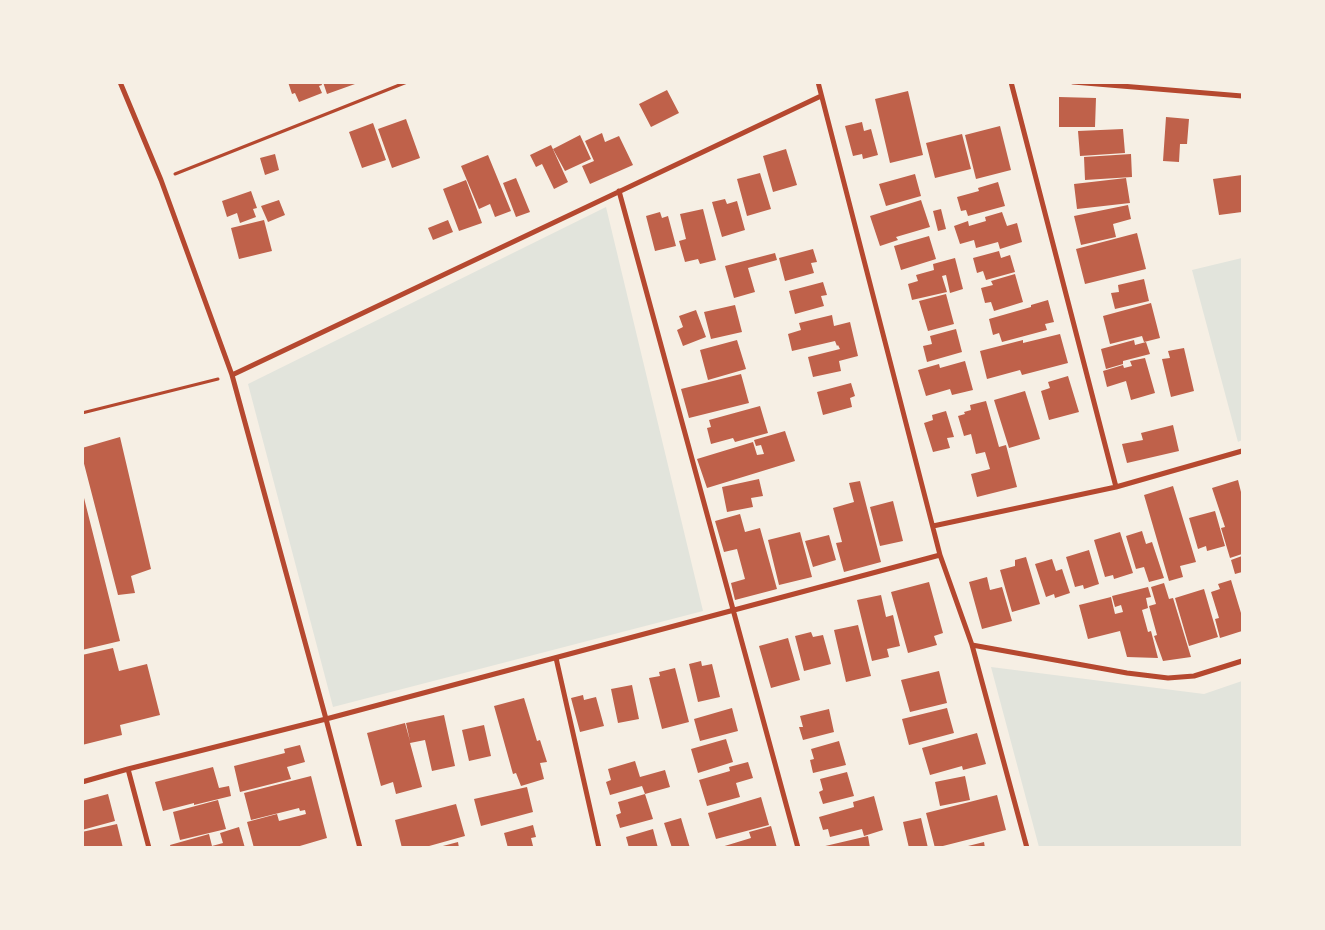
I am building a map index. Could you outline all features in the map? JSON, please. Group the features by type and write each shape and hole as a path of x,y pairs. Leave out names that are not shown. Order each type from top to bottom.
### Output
{"street":[{"path":"120,82 161,180 232,375 360,848"},
{"path":"818,82 940,555 972,645 1027,848"},
{"path":"1011,82 1116,486"},
{"path":"1072,82 1242,96"},
{"path":"232,375 821,96"},
{"path":"618,192 798,848"},
{"path":"933,526 1116,486 1242,451"},
{"path":"82,782 326,720 940,555"},
{"path":"972,645 1127,673 1168,678 1194,676 1242,661"},
{"path":"556,658 599,848"},
{"path":"128,769 149,848"}],"path":[{"path":"161,180 407,82"},
{"path":"82,414 232,375"}],"shaded area":[{"path":"606,207 703,611 333,707 248,384"},
{"path":"1242,258 1242,440 1238,442 1192,270"},
{"path":"991,667 1204,694 1242,681 1242,847 1039,847"}],"building":[{"path":"288,82 321,82 322,85 319,86 322,93 299,102 295,93 292,94"},
{"path":"323,82 354,82 355,84 327,94"},
{"path":"667,90 679,113 651,127 639,104"},
{"path":"908,91 923,155 890,163 875,99"},
{"path":"1059,97 1096,98 1095,127 1059,127"},
{"path":"1166,117 1189,119 1187,144 1180,144 1179,162 1163,161"},
{"path":"406,119 420,158 392,168 378,129"},
{"path":"862,122 864,131 871,129 878,155 863,159 862,154 853,156 845,126"},
{"path":"373,123 386,160 362,168 349,132"},
{"path":"1000,126 1011,170 976,179 965,135"},
{"path":"1123,129 1125,153 1080,156 1078,131"},
{"path":"602,133 605,142 619,136 633,165 590,184 582,166 594,161 585,141"},
{"path":"962,134 971,169 935,178 926,143"},
{"path":"580,135 591,159 565,171 553,149"},
{"path":"551,145 568,182 554,189 542,164 536,167 530,155"},
{"path":"786,149 797,185 773,192 763,156"},
{"path":"275,154 279,170 265,175 260,158"},
{"path":"1131,154 1132,177 1085,180 1084,157"},
{"path":"488,155 511,211 495,217 490,204 479,209 461,166"},
{"path":"760,173 771,209 747,216 737,179"},
{"path":"915,174 921,196 886,206 879,184"},
{"path":"1242,175 1242,212 1219,215 1213,179"},
{"path":"516,178 530,212 516,217 503,183"},
{"path":"1126,178 1130,203 1077,209 1074,184"},
{"path":"466,180 482,223 459,231 443,189"},
{"path":"998,182 1005,206 968,216 966,210 961,211 957,197 979,191 978,188"},
{"path":"251,191 257,208 253,209 256,217 240,223 237,213 227,217 222,201"},
{"path":"725,199 727,204 737,201 745,230 722,237 712,202"},
{"path":"279,200 285,215 268,222 261,206"},
{"path":"921,200 930,227 896,237 898,240 880,246 870,216"},
{"path":"1128,205 1131,219 1113,224 1116,237 1081,245 1074,216"},
{"path":"703,209 716,260 700,264 698,259 685,262 679,241 686,239 680,214"},
{"path":"941,209 946,229 938,231 933,211"},
{"path":"660,212 662,218 668,216 676,246 655,251 646,216"},
{"path":"1002,212 1007,226 1017,223 1022,242 1000,249 998,242 976,248 974,240 960,244 954,226 968,221 969,226 986,221 985,217"},
{"path":"264,220 272,251 239,259 231,228"},
{"path":"448,220 453,232 433,240 428,228"},
{"path":"1137,233 1146,269 1085,284 1076,249"},
{"path":"929,236 936,259 901,270 894,246"},
{"path":"813,249 817,262 811,263 814,273 785,281 779,258"},
{"path":"999,251 1001,258 1010,255 1015,272 986,280 983,271 977,273 973,258"},
{"path":"775,253 777,260 748,268 755,292 734,298 725,266"},
{"path":"955,258 963,289 950,293 946,275 942,276 947,292 912,300 908,284 918,281 916,275 934,270 933,264"},
{"path":"1015,274 1023,302 994,311 991,302 985,303 981,288 993,285 991,281"},
{"path":"1144,279 1149,301 1115,309 1111,293 1119,292 1118,285"},
{"path":"823,282 827,295 821,296 824,306 795,314 789,291"},
{"path":"946,294 954,324 928,331 919,301"},
{"path":"1048,300 1054,322 1045,324 1047,330 1002,342 999,333 993,335 989,319"},
{"path":"1151,303 1160,338 1144,342 1142,336 1110,344 1103,316"},
{"path":"735,305 742,332 711,339 704,312"},
{"path":"696,310 706,337 683,346 677,330 683,327 679,316"},
{"path":"832,315 834,326 850,322 858,356 839,361 841,371 813,377 808,357 840,349 838,345 835,341 792,351 788,334 801,330 799,323"},
{"path":"956,329 962,352 927,362 923,346 932,344 930,336"},
{"path":"1060,334 1068,363 1022,375 1020,370 987,379 980,351 1023,340 1023,343"},
{"path":"737,340 746,369 708,380 700,350"},
{"path":"1134,340 1135,345 1146,342 1150,354 1123,361 1123,364 1106,369 1101,349"},
{"path":"1184,348 1194,391 1171,397 1162,359 1170,358 1168,351"},
{"path":"1145,358 1155,393 1131,400 1126,381 1107,387 1103,371 1123,365 1124,368 1132,366 1130,361"},
{"path":"965,361 973,390 952,395 950,389 926,396 918,370 939,364 940,368"},
{"path":"741,374 749,403 689,418 681,389"},
{"path":"1068,376 1079,412 1049,420 1041,391 1050,388 1048,382"},
{"path":"851,383 855,396 850,398 852,407 823,415 817,392"},
{"path":"1025,391 1040,439 1009,448 994,400"},
{"path":"986,401 999,447 1006,445 1017,487 977,497 971,474 990,469 985,452 976,454 971,434 964,436 958,416 971,410 970,405"},
{"path":"760,406 768,433 735,442 733,438 711,444 707,428 711,427 709,420"},
{"path":"946,411 954,437 947,438 950,448 933,452 924,423 933,420 932,415"},
{"path":"1173,425 1179,451 1127,463 1122,444 1143,440 1141,433"},
{"path":"785,431 795,461 707,488 697,459 753,442 757,455 764,454 761,445 756,446 754,440"},
{"path":"120,437 151,569 131,576 135,593 118,595 82,456 82,448"},
{"path":"759,479 763,496 751,498 753,507 727,512 722,487"},
{"path":"1238,480 1242,496 1242,554 1230,558 1221,528 1225,527 1212,488"},
{"path":"860,481 881,562 844,572 836,543 842,542 833,508 854,502 849,483"},
{"path":"1173,486 1196,562 1180,566 1183,577 1169,581 1144,495"},
{"path":"82,490 120,641 82,650"},
{"path":"893,501 903,541 880,546 870,507"},
{"path":"1215,511 1225,546 1207,551 1206,546 1198,549 1189,518"},
{"path":"740,514 745,532 760,528 777,589 735,600 731,583 745,579 737,549 724,552 715,521"},
{"path":"1142,531 1146,544 1152,542 1164,578 1149,582 1144,567 1136,569 1126,536"},
{"path":"800,532 812,577 779,585 768,540"},
{"path":"1120,532 1133,573 1114,579 1113,575 1105,577 1094,540"},
{"path":"829,535 836,560 813,567 805,541"},
{"path":"1089,550 1099,584 1084,589 1083,585 1075,587 1066,557"},
{"path":"1242,556 1242,572 1235,574 1231,560"},
{"path":"1026,557 1040,604 1012,612 1000,570 1015,566 1015,560"},
{"path":"1052,559 1056,571 1062,569 1070,593 1055,598 1054,594 1046,597 1035,564"},
{"path":"987,577 990,590 1002,587 1012,621 982,629 969,582"},
{"path":"1231,580 1242,613 1242,631 1220,638 1215,619 1219,618 1211,592 1220,589 1218,584"},
{"path":"929,582 943,633 934,636 937,645 908,653 891,592"},
{"path":"1164,583 1169,599 1173,598 1191,657 1163,661 1154,636 1157,635 1149,606 1156,604 1151,587"},
{"path":"1148,587 1151,597 1146,598 1148,608 1142,610 1148,632 1151,631 1158,658 1127,657 1120,631 1088,639 1079,605 1111,597 1115,614 1123,612 1121,605 1115,607 1112,596"},
{"path":"1204,589 1218,637 1189,646 1175,598"},
{"path":"881,595 886,617 893,615 900,646 887,649 889,657 872,661 857,600"},
{"path":"858,625 871,676 846,682 834,630"},
{"path":"811,632 813,637 823,635 831,664 804,671 795,636"},
{"path":"788,638 800,680 771,688 759,646"},
{"path":"113,648 119,671 147,664 160,715 120,725 122,735 82,745 82,655"},
{"path":"701,661 702,666 712,664 720,697 698,702 689,664"},
{"path":"675,668 689,722 662,729 649,678 660,676 659,672"},
{"path":"939,671 947,703 910,712 901,680"},
{"path":"632,685 639,719 618,723 611,689"},
{"path":"583,695 584,700 596,697 604,726 580,732 571,698"},
{"path":"524,698 537,741 540,740 547,762 540,763 544,779 521,786 516,773 513,774 494,706"},
{"path":"732,708 738,731 700,741 694,719"},
{"path":"947,708 954,733 909,745 902,719"},
{"path":"829,709 834,732 803,740 799,727 803,727 800,716"},
{"path":"444,715 455,766 432,771 425,740 410,743 422,787 396,794 393,782 381,786 367,733 405,723 410,741 406,723"},
{"path":"484,725 491,756 469,761 462,730"},
{"path":"977,733 986,764 963,770 962,766 930,775 922,748"},
{"path":"726,739 733,762 698,773 691,749"},
{"path":"839,741 846,765 813,773 810,760 814,759 811,749"},
{"path":"300,745 305,762 287,767 291,779 240,792 234,766 285,753 284,749"},
{"path":"635,761 640,777 665,770 670,787 645,794 642,786 610,795 606,782 611,780 608,769"},
{"path":"748,762 753,778 736,783 740,797 707,806 699,780 730,771 729,767"},
{"path":"213,767 219,788 229,786 231,796 163,811 155,782"},
{"path":"847,772 854,796 823,804 819,792 823,790 820,779"},
{"path":"311,776 327,838 293,848 254,848 247,822 277,814 279,821 306,814 305,810 300,811 299,808 251,820 244,793"},
{"path":"965,776 970,800 940,806 935,782"},
{"path":"527,787 533,812 481,826 474,799"},
{"path":"108,794 115,821 82,830 82,801"},
{"path":"645,794 653,819 620,828 616,815 621,813 618,802"},
{"path":"997,795 1006,830 935,848 926,813"},
{"path":"874,796 883,830 864,836 862,829 830,837 828,829 823,830 819,817 854,807 853,802"},
{"path":"761,797 769,825 716,839 708,813"},
{"path":"218,800 226,829 180,840 173,812"},
{"path":"456,804 465,836 422,848 402,848 395,820"},
{"path":"681,818 690,848 672,848 664,823"},
{"path":"921,818 928,848 909,848 903,822"},
{"path":"117,824 123,848 82,848 82,832"},
{"path":"533,825 536,837 531,838 533,846 527,848 508,848 504,833"},
{"path":"771,826 777,848 718,848 751,838 749,832"},
{"path":"239,827 245,848 171,848 170,845 209,834 212,846 223,843 220,833"},
{"path":"653,829 658,848 629,848 626,837"},
{"path":"868,836 870,848 821,847"},
{"path":"458,842 459,848 439,848 439,847"},
{"path":"984,842 985,848 964,848 964,847"}]}
